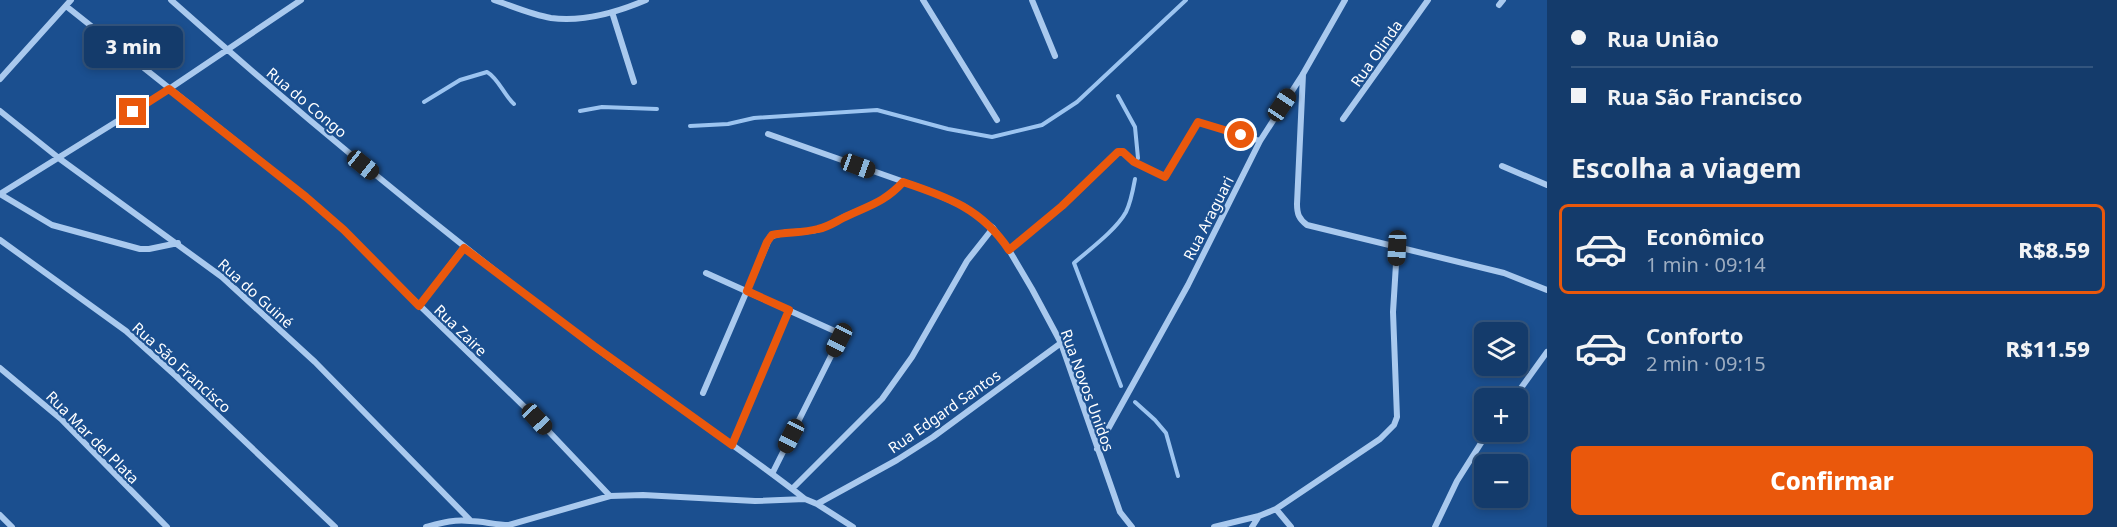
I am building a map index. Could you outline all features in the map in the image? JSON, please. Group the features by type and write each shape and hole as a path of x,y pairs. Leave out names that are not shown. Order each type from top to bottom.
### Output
{"street":[{"path":"0,79 71,0"},
{"name":"Rua do Congo","path":"171,0 296,110 464,248 805,500"},
{"path":"178,243 140,249 68,230 52,225 0,194 60,159 228,51 301,0"},
{"path":"494,0 552,18 578,18 612,12 646,0"},
{"path":"923,0 997,120"},
{"path":"1032,0 1055,56"},
{"name":"Rua Araguari","path":"1097,449 1188,285 1260,141 1303,74 1345,0"},
{"name":"Rua Olinda","path":"1343,120 1428,0"},
{"name":"Rua Zaire","path":"66,6 306,197 344,230 419,306 537,419 610,496"},
{"path":"612,12 634,82"},
{"path":"1303,74 1298,215 1307,225 1504,273 1547,290"},
{"name":"Rua do Guiné","path":"0,111 60,159 222,277 315,362 471,520"},
{"path":"1009,250 1062,206 1118,152 1123,152 1134,162 1165,177 1198,122 1260,141"},
{"name":"Rua Novos Unidos","path":"768,134 927,190 965,207 993,228 1009,250 1060,343 1120,512 1132,527"},
{"path":"1502,166 1547,185"},
{"path":"703,393 772,235 817,230 834,224 842,218 879,203 891,195 903,182"},
{"path":"792,489 882,399 912,357 967,261 993,228"},
{"name":"Rua São Francisco","path":"0,240 126,332 336,527"},
{"path":"419,306 464,248"},
{"path":"1214,527 1259,516 1276,509 1380,439 1394,425 1397,417 1393,312 1397,248"},
{"path":"706,273 839,333 839,340 772,474"},
{"path":"732,445 789,310"},
{"name":"Rua Edgard Santos","path":"817,504 897,460 933,437 1060,343"},
{"path":"1521,388 1547,352"},
{"name":"Rua Mar del Plata","path":"0,368 61,419 166,527"},
{"path":"1435,527 1457,481 1482,442"},
{"path":"426,527 451,520 471,520 508,526 610,496 643,495 754,501 805,500 817,504 854,527"},
{"path":"1276,509 1291,527"},
{"path":"0,515 12,527"},
{"path":"1252,527 1259,516"}],"waterway":[{"path":"690,126 728,124 754,118 877,110 948,129 992,137 1042,125 1077,102 1186,0"},
{"path":"424,102 460,80 487,72 514,104"},
{"path":"1118,96 1135,127 1138,158"},
{"path":"580,111 602,107 657,109"},
{"path":"1121,386 1074,263 1122,219 1132,196 1135,179"},
{"path":"1135,402 1166,433 1178,476"}],"route":[{"path":"133,112 169,89 306,197 344,230 419,306 464,248 594,346 732,445 789,310 747,291 772,235 817,230 834,224 842,218 879,203 891,195 903,182 965,207 993,228 1009,250 1062,206 1120,151 1134,162 1165,177 1196,123 1202,122 1241,135"}]}
